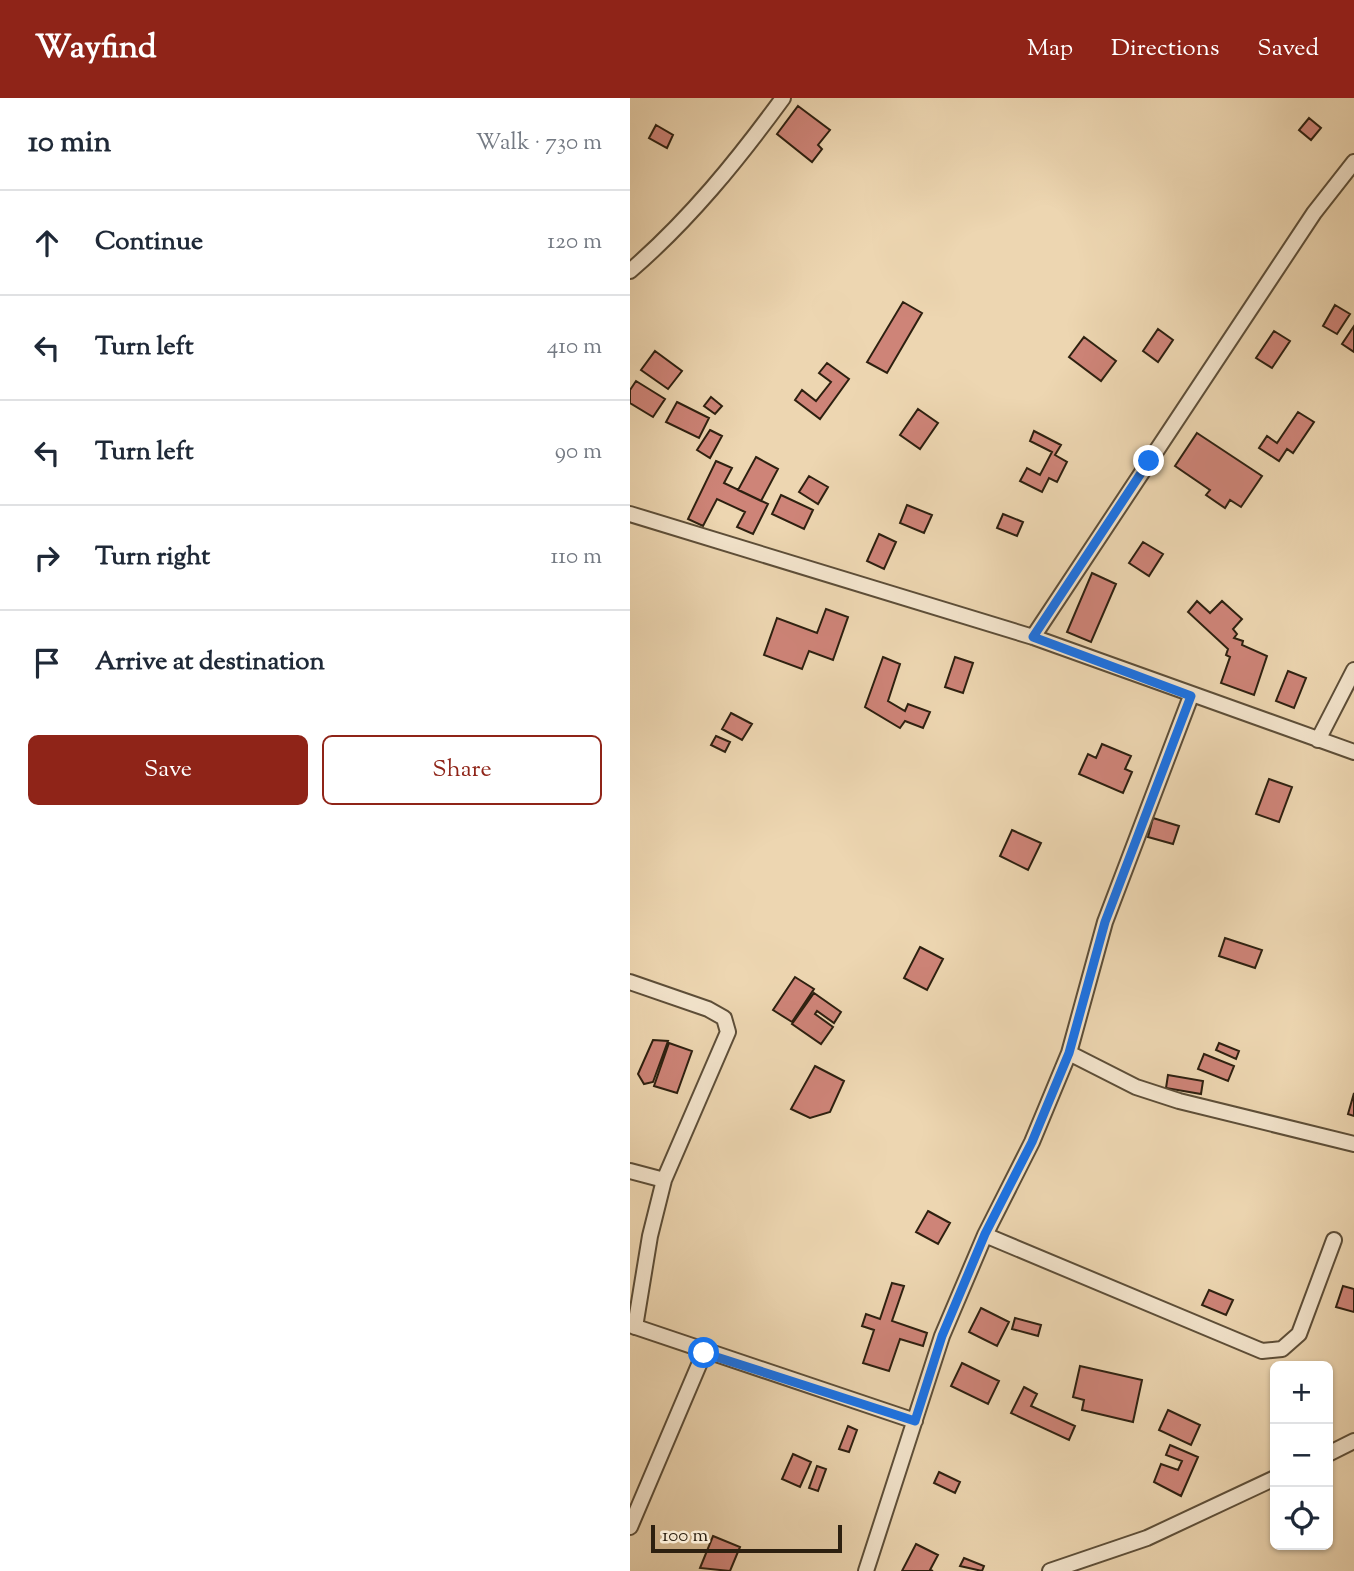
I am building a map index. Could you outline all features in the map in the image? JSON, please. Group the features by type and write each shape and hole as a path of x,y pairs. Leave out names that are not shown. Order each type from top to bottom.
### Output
{"street":[{"path":"630,271 674,233 746,149 783,98"},
{"path":"1033,637 1314,213 1354,162"},
{"path":"630,514 735,543 1033,637 1191,696 1354,752"},
{"path":"1318,740 1354,670"},
{"path":"866,1571 942,1336 985,1234 1032,1142 1069,1053 1105,922 1191,696"},
{"path":"630,982 708,1009 724,1018 728,1032 664,1180 632,1326 704,1353 915,1421"},
{"path":"1069,1053 1136,1087 1179,1101 1354,1144"},
{"path":"630,1171 664,1180"},
{"path":"985,1234 1262,1351 1282,1349 1299,1334 1334,1240"},
{"path":"630,1527 704,1353"},
{"path":"1333,1452 1354,1441"},
{"path":"1050,1571 1147,1538 1270,1481"}],"building":[{"path":"798,106 830,130 818,145 822,149 812,162 777,134"},
{"path":"1309,118 1321,128 1311,140 1299,130"},
{"path":"656,125 673,135 667,148 649,138"},
{"path":"903,302 922,313 887,373 867,362"},
{"path":"1335,305 1350,314 1337,334 1323,326"},
{"path":"1354,326 1354,352 1342,344"},
{"path":"1158,329 1173,340 1158,362 1143,351"},
{"path":"1274,331 1290,341 1272,368 1256,358"},
{"path":"1084,337 1116,361 1101,381 1069,357"},
{"path":"655,351 682,371 668,389 641,370"},
{"path":"827,363 849,379 820,419 795,400 802,390 816,401 831,382 819,373"},
{"path":"636,381 665,399 653,417 630,403 630,390"},
{"path":"711,397 722,406 715,414 704,406"},
{"path":"677,402 709,418 699,438 666,422"},
{"path":"918,409 938,423 920,449 900,435"},
{"path":"1298,412 1314,422 1293,453 1287,449 1279,461 1259,448 1267,436 1277,443"},
{"path":"710,430 722,436 710,458 697,450"},
{"path":"1034,431 1061,445 1055,455 1067,462 1057,482 1049,478 1042,492 1020,481 1027,468 1040,475 1052,452 1030,441"},
{"path":"1197,433 1262,476 1241,507 1230,500 1225,508 1206,495 1210,490 1175,466"},
{"path":"756,457 778,469 761,501 738,490"},
{"path":"716,461 732,468 724,483 768,504 753,534 737,527 745,512 717,499 703,526 688,519"},
{"path":"809,476 828,487 818,504 799,492"},
{"path":"781,495 813,510 804,529 772,514"},
{"path":"907,505 932,515 924,533 900,523"},
{"path":"1003,514 1023,522 1017,536 997,528"},
{"path":"879,534 896,542 884,569 867,561"},
{"path":"1143,542 1163,554 1149,576 1129,563"},
{"path":"1092,573 1116,584 1091,642 1067,632"},
{"path":"1197,601 1210,613 1222,601 1242,619 1233,629 1237,634 1234,638 1243,641 1242,645 1267,656 1254,695 1221,683 1230,657 1226,655 1228,649 1188,612"},
{"path":"826,609 848,617 833,660 809,651 802,669 764,655 777,618 817,633"},
{"path":"883,657 900,664 888,701 905,711 908,704 930,712 923,728 905,721 900,728 865,707"},
{"path":"955,657 973,663 963,693 945,687"},
{"path":"1288,671 1306,678 1294,708 1276,701"},
{"path":"731,713 752,724 742,740 722,729"},
{"path":"716,736 730,742 725,752 711,745"},
{"path":"1102,744 1131,756 1125,769 1132,772 1123,793 1079,774 1088,754 1096,758"},
{"path":"1269,779 1292,787 1279,822 1256,814"},
{"path":"1153,818 1179,826 1173,844 1148,837"},
{"path":"1012,830 1041,843 1028,870 1000,856"},
{"path":"1225,938 1262,950 1255,968 1219,956"},
{"path":"920,947 943,959 927,990 904,978"},
{"path":"795,977 814,989 792,1022 773,1010"},
{"path":"814,993 841,1012 834,1023 817,1011 815,1014 833,1027 821,1044 792,1024"},
{"path":"653,1040 668,1041 653,1082 644,1084 638,1074"},
{"path":"669,1043 692,1051 677,1093 654,1086"},
{"path":"1219,1043 1239,1051 1236,1059 1216,1050"},
{"path":"1204,1054 1234,1066 1228,1081 1198,1069"},
{"path":"815,1066 844,1081 830,1112 810,1118 791,1109"},
{"path":"1168,1075 1203,1081 1201,1094 1166,1088"},
{"path":"1354,1093 1354,1116 1348,1114"},
{"path":"928,1211 950,1223 938,1244 916,1232"},
{"path":"892,1283 904,1286 892,1321 927,1333 923,1346 900,1339 889,1371 863,1363 874,1330 862,1326 866,1314 880,1319"},
{"path":"1343,1286 1354,1289 1354,1312 1336,1307"},
{"path":"1209,1290 1233,1300 1226,1315 1202,1305"},
{"path":"981,1308 1009,1322 997,1346 969,1332"},
{"path":"1015,1318 1041,1325 1038,1336 1012,1329"},
{"path":"962,1363 999,1381 988,1404 951,1386"},
{"path":"1080,1366 1142,1380 1133,1422 1082,1410 1084,1400 1073,1397"},
{"path":"1024,1387 1037,1394 1031,1406 1075,1426 1069,1440 1011,1413"},
{"path":"1168,1410 1200,1425 1191,1445 1159,1430"},
{"path":"848,1426 857,1430 849,1452 839,1449"},
{"path":"1170,1445 1198,1457 1181,1496 1154,1482 1161,1464 1178,1470 1182,1461 1166,1455"},
{"path":"793,1454 811,1462 800,1487 782,1479"},
{"path":"817,1466 826,1469 818,1491 809,1488"},
{"path":"939,1472 960,1482 955,1493 934,1483"},
{"path":"713,1536 740,1547 730,1571 700,1568"},
{"path":"916,1544 938,1555 930,1570 933,1571 902,1571"},
{"path":"964,1558 984,1566 982,1571 960,1566"}],"route":[{"path":"704,1353 915,1421 942,1336 985,1234 1032,1142 1069,1053 1105,922 1191,696 1033,637 1149,461"}]}
